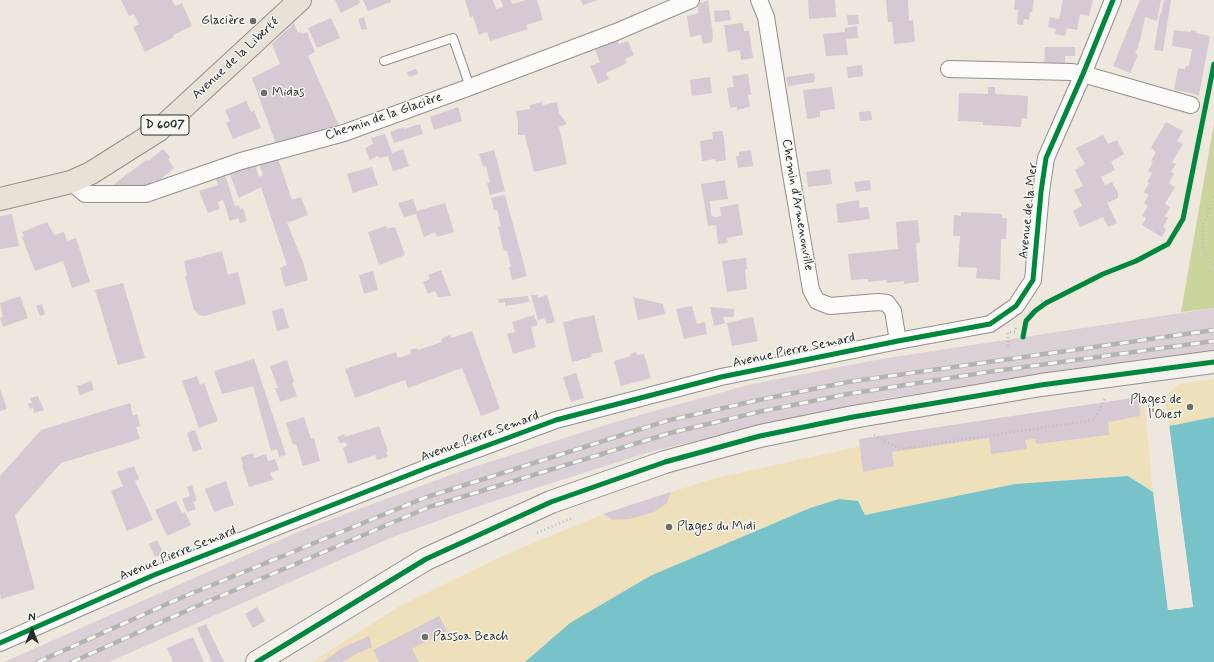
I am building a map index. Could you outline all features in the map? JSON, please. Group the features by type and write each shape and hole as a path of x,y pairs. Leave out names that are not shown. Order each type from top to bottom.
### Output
{"main road":[{"name":"Avenue de la Liberté","path":"0,199 71,182 92,173 159,130 300,0"},
{"path":"257,662 426,559 551,502 665,462 760,436 853,416 1040,386 1214,362"}],"street":[{"name":"Chemin de la Glacière","path":"71,182 85,194 146,194 241,161 344,133 616,32 691,0"},
{"name":"Chemin d'Armenonville","path":"758,0 766,17 811,290 817,301 830,306 878,302 887,303 894,311 898,341"},
{"name":"Avenue de la Mer","path":"990,324 1016,306 1033,280 1041,192 1046,158 1083,74 1112,0"},
{"path":"949,69 1063,72 1083,74 1191,105"},
{"name":"Avenue Pierre Semard","path":"0,643 154,575 422,469 556,420 721,377 990,324"}],"lane":[{"path":"384,61 453,38 470,87"}],"path":[{"path":"1214,197 1203,224 1203,248 1211,263 1214,265"},
{"path":"1008,332 1008,346"},
{"path":"879,432 871,433 900,448 1094,420 1108,393 1103,394"},
{"path":"531,535 574,517"}],"shaded area":[{"path":"1214,308 1214,351 1042,374 883,399 766,424 650,452 479,506 390,538 109,662 4,662 305,529 464,470 615,422 752,384 881,359"}],"green space":[{"path":"1214,123 1214,308 1181,312"}],"sand":[{"name":"Plages de l'Ouest","path":"1214,379 1214,417 1169,426 1165,396 1179,384"},
{"name":"Plages du Midi","path":"1144,398 1153,492 1128,476 1015,484 865,515 839,499 810,508 650,576 570,623 525,662 312,662 398,607 496,559 603,514 712,479 929,431"}],"water":[{"path":"1214,417 1214,662 525,662 570,623 650,576 810,508 839,499 858,501 865,515 1015,484 1128,476 1153,492 1168,610 1193,607 1169,426"}],"pier":[{"path":"1167,424 1169,424 1193,607 1168,610 1153,489 1155,492 1170,608 1191,606"}],"building":[{"path":"121,0 172,0 175,6 182,3 192,26 173,35 174,37 145,52 133,27 139,24 134,14 129,16"},
{"path":"335,0 359,0 360,3 341,13"},
{"path":"363,0 391,0 391,2 368,11"},
{"path":"465,0 493,0 496,9 503,7 501,0 511,0 512,4 526,0 537,0 543,20 526,25 528,29 490,41 487,32 479,35 473,16 470,17"},
{"path":"581,0 598,0 583,5"},
{"path":"708,0 713,35 712,42 703,44 701,35 690,37 687,16 699,13 697,5"},
{"path":"808,0 835,0 836,17 809,19"},
{"path":"886,0 908,0 909,21 913,20 915,42 894,44 892,22 888,22"},
{"path":"1015,0 1034,0 1029,20 1024,19 1023,25 1017,24 1018,10 1014,10"},
{"path":"1063,0 1093,0 1089,16 1080,14 1077,30 1067,28 1065,36 1055,34 1056,29 1048,27 1050,17 1059,19"},
{"path":"1140,0 1161,0 1157,21 1145,17 1139,46 1135,53 1138,55 1130,73 1113,66"},
{"path":"1164,0 1171,0 1163,51 1154,50 1160,13 1161,14"},
{"path":"729,10 731,20 715,22 714,11"},
{"path":"847,15 858,15 859,24 848,25"},
{"path":"364,17 367,29 362,30 358,19"},
{"path":"331,18 340,38 317,48 308,28"},
{"path":"294,23 298,33 301,32 302,34 307,32 315,52 308,56 340,128 276,144 252,78 280,64 272,44"},
{"path":"743,23 744,31 749,31 753,58 741,60 740,50 728,52 724,25"},
{"path":"857,26 858,38 846,39 848,55 826,56 823,34 845,32 845,28"},
{"path":"1174,30 1191,32 1191,30 1196,31 1196,33 1210,36 1199,95 1174,90 1178,68 1185,69 1186,66 1189,66 1192,49 1172,46"},
{"path":"617,40 619,44 628,41 634,55 625,59 627,63 606,73 609,79 598,84 590,66 600,62 595,50"},
{"path":"1045,47 1075,47 1075,56 1065,56 1065,67 1044,66"},
{"path":"862,65 863,76 848,78 847,67"},
{"path":"416,69 418,74 409,77 407,72"},
{"path":"814,73 815,82 788,86 786,77"},
{"path":"748,74 751,95 748,95 750,107 737,110 737,107 730,108 727,88 734,87 732,76"},
{"path":"710,77 712,93 692,96 690,80"},
{"path":"832,87 835,109 820,111 820,117 807,119 803,90"},
{"path":"988,87 995,87 995,94 1028,96 1027,119 1022,118 1021,127 983,125 983,122 958,121 959,93 988,94"},
{"path":"246,101 251,112 254,111 261,128 233,139 226,123 230,121 225,110"},
{"path":"542,102 543,105 557,102 559,113 567,124 559,127 567,164 534,172 525,135 518,135 516,111 530,109 530,105"},
{"path":"458,107 462,121 434,130 430,117"},
{"path":"871,111 872,120 860,121 859,112"},
{"path":"1166,122 1183,131 1177,141 1183,144 1172,162 1176,164 1171,172 1174,174 1169,183 1175,187 1165,204 1170,207 1165,216 1168,218 1163,227 1166,229 1162,237 1142,225 1146,218 1142,216 1148,206 1144,203 1149,195 1144,192 1152,173 1148,171 1156,152 1151,148"},
{"path":"420,124 423,134 394,143 390,132 404,127 404,129"},
{"path":"722,131 726,160 716,162 715,159 702,161 700,141 713,139 712,132"},
{"path":"385,134 392,153 403,149 409,166 393,171 388,156 379,158 378,156 370,160 365,148 373,144 371,138"},
{"path":"1103,135 1108,144 1117,140 1124,154 1111,162 1115,170 1101,177 1105,185 1112,182 1118,193 1118,198 1107,203 1117,223 1108,227 1103,217 1080,227 1073,211 1082,206 1074,190 1083,186 1075,170 1085,164 1076,148"},
{"path":"163,149 170,157 168,159 174,168 156,183 154,180 146,187 104,192 147,159 148,161"},
{"path":"494,150 505,191 490,195 487,183 490,182 486,166 483,166 479,154"},
{"path":"751,150 753,166 738,168 736,156 739,156 739,152"},
{"path":"278,159 292,200 301,197 308,215 287,223 303,262 308,280 285,287 280,268 287,265 261,187 239,198 229,172 254,162 259,177 263,175 259,164"},
{"path":"372,167 378,185 353,193 347,174"},
{"path":"830,169 832,184 808,187 806,172"},
{"path":"225,175 235,206 239,205 240,209 243,208 247,221 240,223 238,218 230,221 223,200 218,202 220,209 208,213 199,191 218,185 216,179"},
{"path":"725,180 728,199 710,201 711,215 715,217 721,216 720,207 738,204 743,235 727,238 728,243 718,244 716,225 708,226 701,184"},
{"path":"870,180 871,190 856,192 854,182"},
{"path":"505,195 527,276 512,280 507,250 504,251 498,227 501,226 497,210 494,210 491,198"},
{"path":"413,199 417,211 445,203 454,232 437,237 435,232 424,237 416,214 404,217 398,203"},
{"path":"859,200 860,208 868,207 870,219 838,223 836,204"},
{"path":"961,212 1002,214 1002,218 1007,218 1006,239 1001,239 1000,280 976,278 977,268 958,267 960,236 953,236 954,215 961,216"},
{"path":"12,214 19,246 0,249 0,216"},
{"path":"918,220 920,242 916,243 919,282 904,284 904,281 887,283 886,280 868,282 868,279 851,280 848,254 898,249 896,222"},
{"path":"47,222 54,235 64,232 67,241 76,238 90,282 72,288 63,261 35,271 22,237 24,236 22,232"},
{"path":"386,226 387,229 395,227 405,255 379,265 368,232"},
{"path":"222,251 228,275 238,272 246,304 204,316 199,315 194,310 185,276 187,276 184,261"},
{"path":"746,258 747,269 745,269 747,289 727,292 722,261"},
{"path":"441,270 451,296 438,297 435,291 428,294 423,282 430,279 428,275"},
{"path":"373,271 378,290 364,294 359,275"},
{"path":"123,283 145,358 118,365 95,290"},
{"path":"531,295 537,295 538,298 547,295 555,322 547,324 544,318 538,320"},
{"path":"20,296 28,318 3,327 0,318 3,317 0,303"},
{"path":"528,296 529,302 505,306 505,302 499,303 498,299"},
{"path":"633,297 663,304 665,314 638,320"},
{"path":"42,304 45,314 40,316 36,306"},
{"path":"692,306 697,324 705,322 707,334 684,339 676,309"},
{"path":"710,307 734,309 734,317 723,317 725,323 714,326"},
{"path":"283,308 289,328 277,331 272,311"},
{"path":"534,315 538,325 531,327 536,347 513,354 507,334 515,332 512,322"},
{"path":"594,315 603,352 591,354 592,357 572,362 563,322"},
{"path":"753,317 758,341 732,346 727,323"},
{"path":"472,331 500,409 481,416 462,368 408,388 405,380 355,398 345,369 396,352 398,358 411,354 410,350 417,348 418,350 442,342 441,339 450,335 451,338"},
{"path":"636,352 637,355 644,354 651,378 621,386 614,361 631,356 630,354"},
{"path":"254,359 286,455 279,457 277,449 271,451 253,386 222,394 214,371"},
{"path":"287,360 294,382 292,383 297,396 280,402 275,388 278,388 270,366"},
{"path":"576,373 584,398 571,402 563,377"},
{"path":"197,376 200,385 204,383 218,421 199,428 182,381"},
{"path":"91,381 94,390 80,395 77,386"},
{"path":"0,389 7,409 0,411"},
{"path":"38,396 44,410 34,413 33,407 30,409 28,404 32,403 30,398"},
{"path":"1139,397 1140,416 1108,422 1109,435 1036,444 1035,439 1025,440 1027,449 991,454 989,438 892,452 894,466 863,472 859,439"},
{"path":"130,403 133,416 137,414 140,426 136,427 140,439 61,463 15,515 35,589 1,599 0,476 41,430"},
{"path":"304,417 311,439 314,438 320,461 303,466 296,444 293,445 286,423"},
{"path":"379,426 388,451 386,452 388,457 377,460 375,455 348,464 343,448 347,446 346,442 340,443 337,437 344,434 345,437"},
{"path":"195,430 202,449 193,452 187,433"},
{"path":"253,453 254,458 266,454 268,461 275,459 279,470 270,473 273,480 249,487 241,457"},
{"path":"134,466 139,479 135,481 153,520 127,531 111,491 123,486 117,472"},
{"path":"226,481 234,505 214,512 205,489"},
{"path":"192,485 197,501 193,502 196,509 187,512 182,499 190,496 187,487"},
{"path":"671,492 667,503 654,512 630,519 613,520 603,514"},
{"path":"176,501 182,513 185,512 191,525 167,536 155,510"},
{"path":"157,540 164,554 155,557 149,544"},
{"path":"257,607 265,621 253,628 245,614"},
{"path":"439,616 447,631 412,649 419,662 379,662 373,650"},
{"path":"206,624 224,662 212,662 197,628"},
{"path":"369,636 372,647 342,662 323,662 342,648"},
{"path":"193,637 204,662 173,662 167,648"}],"railway":[{"path":"38,662 178,599 424,498 666,421 848,382 1214,330"},
{"path":"72,662 195,607 429,507 670,433 763,411 848,394 988,372 1214,341"}],"cycle path":[{"path":"0,643 154,575 429,467 556,420 721,377 990,324 1016,306 1033,280 1041,192 1046,158 1083,74 1113,0"},
{"path":"1023,337 1026,321 1035,311 1046,303 1103,274 1136,261 1168,244 1183,219 1214,64"},
{"path":"257,662 426,559 551,502 665,462 760,436 853,417 1041,385 1214,362"}],"place":[{"name":"Glacière","path":"253,21"},
{"name":"Midas","path":"264,93"},
{"name":"Plages de l'Ouest","path":"1190,407"},
{"name":"Plages du Midi","path":"669,527"},
{"name":"Passoa Beach","path":"425,637"}]}
